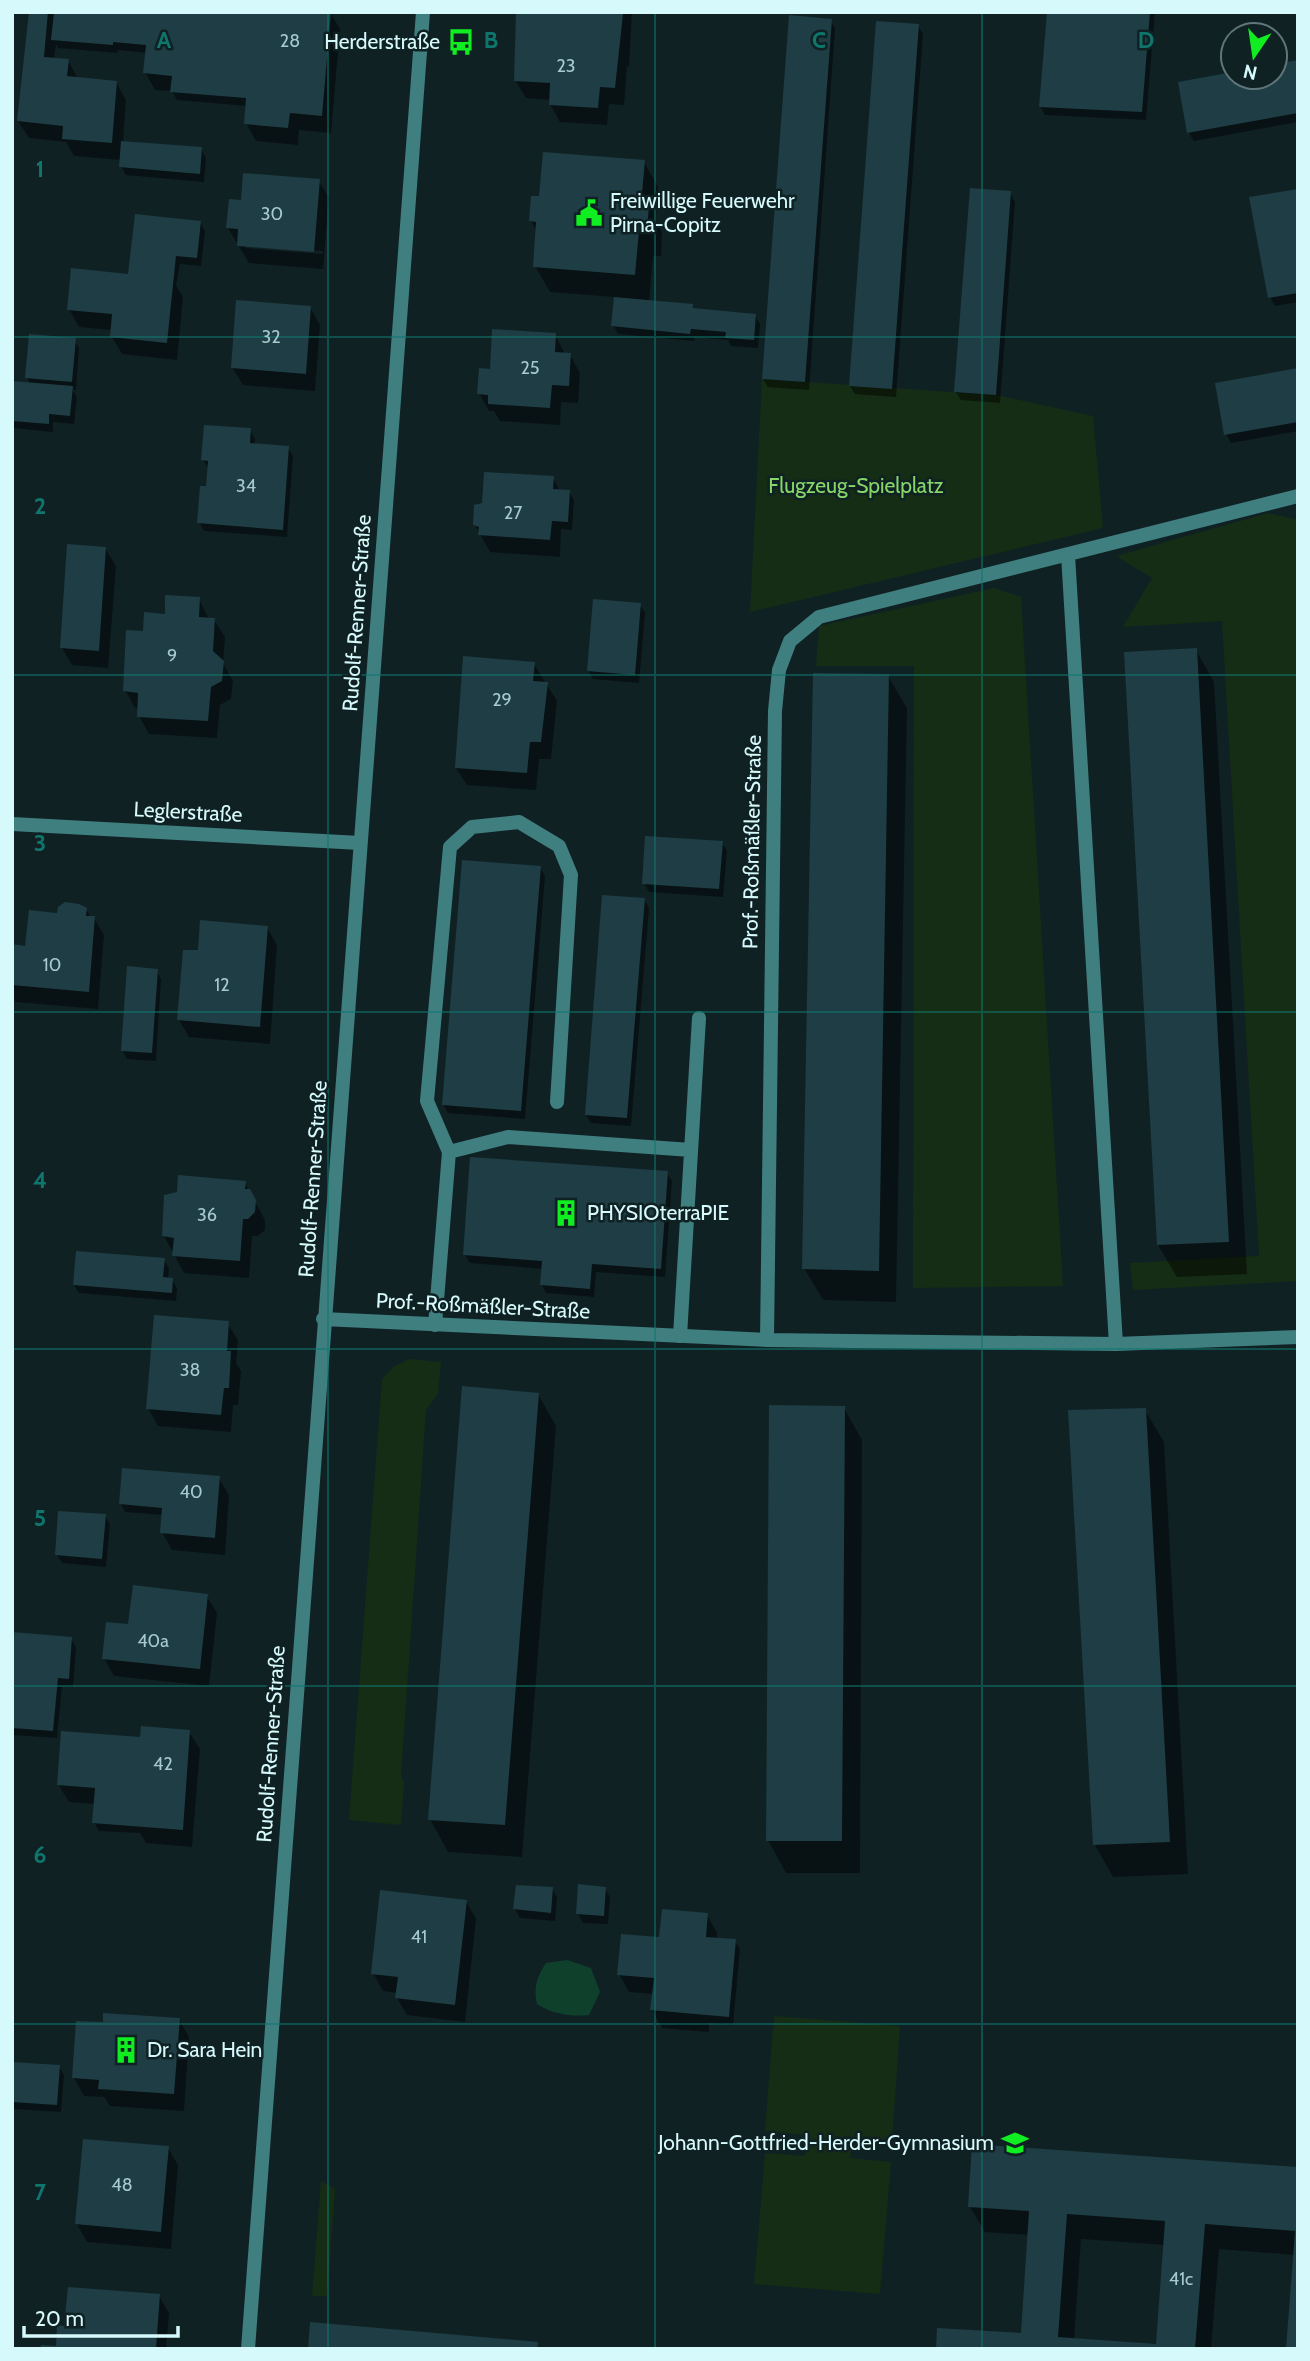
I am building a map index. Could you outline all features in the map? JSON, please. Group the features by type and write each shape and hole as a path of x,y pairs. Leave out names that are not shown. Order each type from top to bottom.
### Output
{"street":[{"name":"Rudolf-Renner-Straße","path":"248,2349 323,1319 423,12"},
{"name":"Prof.-Roßmäßler-Straße","path":"767,1340 775,711 779,670 790,640 819,617 1298,496"},
{"path":"1068,555 1116,1344"},
{"path":"435,1325 449,1152 427,1101 450,847 472,827 519,822 559,846 571,874 557,1102"},
{"name":"Leglerstraße","path":"12,824 360,843"},
{"path":"680,1336 699,1018"},
{"path":"449,1152 508,1138 691,1150"},
{"name":"Prof.-Roßmäßler-Straße","path":"323,1319 767,1340 1116,1344 1298,1337"}],"green space":[{"name":"Flugzeug-Spielplatz","path":"762,379 996,395 1093,416 1103,528 750,612"},
{"path":"1268,513 1298,520 1298,1281 1133,1290 1130,1263 1259,1256 1222,621 1123,627 1152,578 1116,556"},
{"path":"994,588 1021,597 1063,1286 913,1288 914,666 816,666 819,626"},
{"path":"409,1359 441,1362 438,1394 426,1410 401,1776 404,1781 401,1825 349,1820 382,1379 393,1367"},
{"path":"774,2016 900,2026 892,2140 852,2137 850,2158 891,2162 880,2294 754,2284 765,2153 805,2156 806,2135 765,2131"},
{"path":"321,2181 335,2189 327,2296 312,2296"}],"shaded area":[{"path":"567,1960 591,1968 600,1992 589,2015 562,2014 537,2004 537,1983 546,1963"}],"building":[{"path":"29,12 48,12 44,57 69,59 67,76 117,81 112,143 62,139 63,126 17,121"},
{"path":"54,12 331,12 322,116 290,113 288,128 244,124 246,98 170,92 172,76 143,73 146,45 51,40"},
{"path":"516,12 623,14 615,88 600,87 598,108 549,105 550,83 514,81"},
{"path":"1047,12 1150,12 1142,112 1039,107"},
{"path":"789,15 832,19 805,382 762,379"},
{"path":"876,21 919,24 892,389 849,386"},
{"path":"1298,60 1298,113 1187,133 1178,82 1219,75 1219,91 1289,91 1289,62"},
{"path":"121,141 202,147 200,174 119,167"},
{"name":"Freiwillige Feuerwehr Pirna-Copitz","path":"543,152 645,160 641,205 649,206 647,231 639,231 635,275 533,267 536,222 529,221 531,196 539,196"},
{"path":"243,173 320,179 314,252 237,246 238,229 226,228 229,199 241,200"},
{"path":"970,188 1011,191 996,395 954,392"},
{"path":"1298,189 1298,293 1268,298 1249,197"},
{"path":"135,214 201,221 197,258 176,256 167,343 110,337 112,314 67,310 71,268 128,274"},
{"path":"614,297 693,304 693,308 756,314 754,340 725,338 726,332 691,329 690,334 611,326"},
{"path":"236,300 311,306 306,374 231,368"},
{"path":"492,329 556,333 555,352 571,353 569,386 552,385 550,408 488,404 488,395 477,394 479,368 490,369"},
{"path":"29,334 76,338 72,382 25,378"},
{"path":"1298,368 1298,422 1224,435 1215,383"},
{"path":"12,381 73,386 70,416 49,414 49,424 12,421"},
{"path":"204,425 251,428 250,443 289,446 283,530 197,523 200,486 206,486 208,461 201,460"},
{"path":"484,472 554,476 553,489 570,490 568,522 552,521 550,540 478,535 479,527 473,525 474,505 482,503"},
{"path":"67,544 106,547 99,651 60,648"},
{"path":"165,595 200,597 199,617 215,618 213,651 224,661 222,681 211,687 208,721 137,717 138,693 123,691 126,630 143,631 144,612 165,614"},
{"path":"593,599 641,603 635,675 587,671"},
{"path":"1197,648 1229,1242 1157,1245 1124,652"},
{"path":"463,656 535,662 533,681 548,682 541,742 530,742 527,773 455,768"},
{"path":"813,673 889,674 879,1271 802,1269"},
{"path":"645,836 723,841 719,889 642,884"},
{"path":"462,860 541,866 521,1111 442,1105"},
{"path":"602,895 645,898 627,1118 585,1115"},
{"path":"65,902 79,904 87,908 86,916 95,916 89,992 12,985 12,944 25,946 29,910 57,913 58,907"},
{"path":"200,920 268,926 260,1027 177,1020 183,950 198,950"},
{"path":"127,966 158,969 152,1053 121,1051"},
{"name":"PHYSIOterraPIE","path":"470,1157 668,1171 661,1269 592,1264 590,1289 540,1285 542,1261 463,1255"},
{"path":"178,1175 246,1181 245,1189 250,1189 256,1200 255,1212 248,1219 243,1219 240,1261 172,1256 174,1238 162,1236 164,1195 177,1192"},
{"path":"76,1251 165,1258 163,1277 173,1278 172,1293 73,1285"},
{"path":"154,1315 229,1321 229,1388 224,1388 221,1415 146,1409"},
{"path":"462,1386 539,1393 505,1825 428,1820"},
{"path":"769,1405 845,1406 842,1841 766,1841"},
{"path":"1146,1408 1170,1842 1093,1845 1068,1410"},
{"path":"122,1468 220,1476 215,1538 160,1533 162,1508 119,1504"},
{"path":"58,1511 106,1514 102,1559 55,1555"},
{"path":"133,1585 208,1594 200,1669 102,1659 106,1622 128,1624"},
{"path":"12,1632 72,1637 69,1679 58,1678 53,1731 12,1728"},
{"path":"141,1726 190,1730 183,1830 92,1823 95,1788 57,1785 61,1731 140,1737"},
{"path":"578,1884 606,1887 604,1916 576,1914"},
{"path":"516,1885 553,1887 551,1913 513,1909"},
{"path":"380,1890 467,1900 455,2005 395,1998 398,1977 371,1974"},
{"path":"662,1909 708,1913 706,1937 736,1939 729,2017 650,2010 654,1978 617,1975 621,1934 659,1937"},
{"name":"Dr. Sara Hein","path":"103,2013 180,2018 174,2094 98,2089 99,2080 72,2078 76,2021 103,2022"},
{"path":"12,2062 60,2065 57,2105 12,2102"},
{"path":"83,2139 169,2146 161,2232 75,2224"},
{"name":"Johann-Gottfried-Herder-Gymnasium","path":"972,2144 1298,2167 1298,2349 1286,2349 1295,2231 1205,2224 1195,2349 936,2349 937,2328 1021,2333 1029,2211 968,2207","holes":["1067,2214 1165,2221 1156,2344 1058,2337"]},
{"path":"68,2287 160,2294 156,2349 40,2349 41,2345 56,2346 57,2325 64,2326"},
{"path":"310,2322 538,2342 537,2349 308,2349"}],"place":[{"name":"Herderstraße","path":"461,42"},
{"name":"Freiwillige Feuerwehr Pirna-Copitz","path":"589,213"},
{"name":"PHYSIOterraPIE","path":"566,1213"},
{"name":"Dr. Sara Hein","path":"126,2050"},
{"name":"Johann-Gottfried-Herder-Gymnasium","path":"1015,2143"}]}
